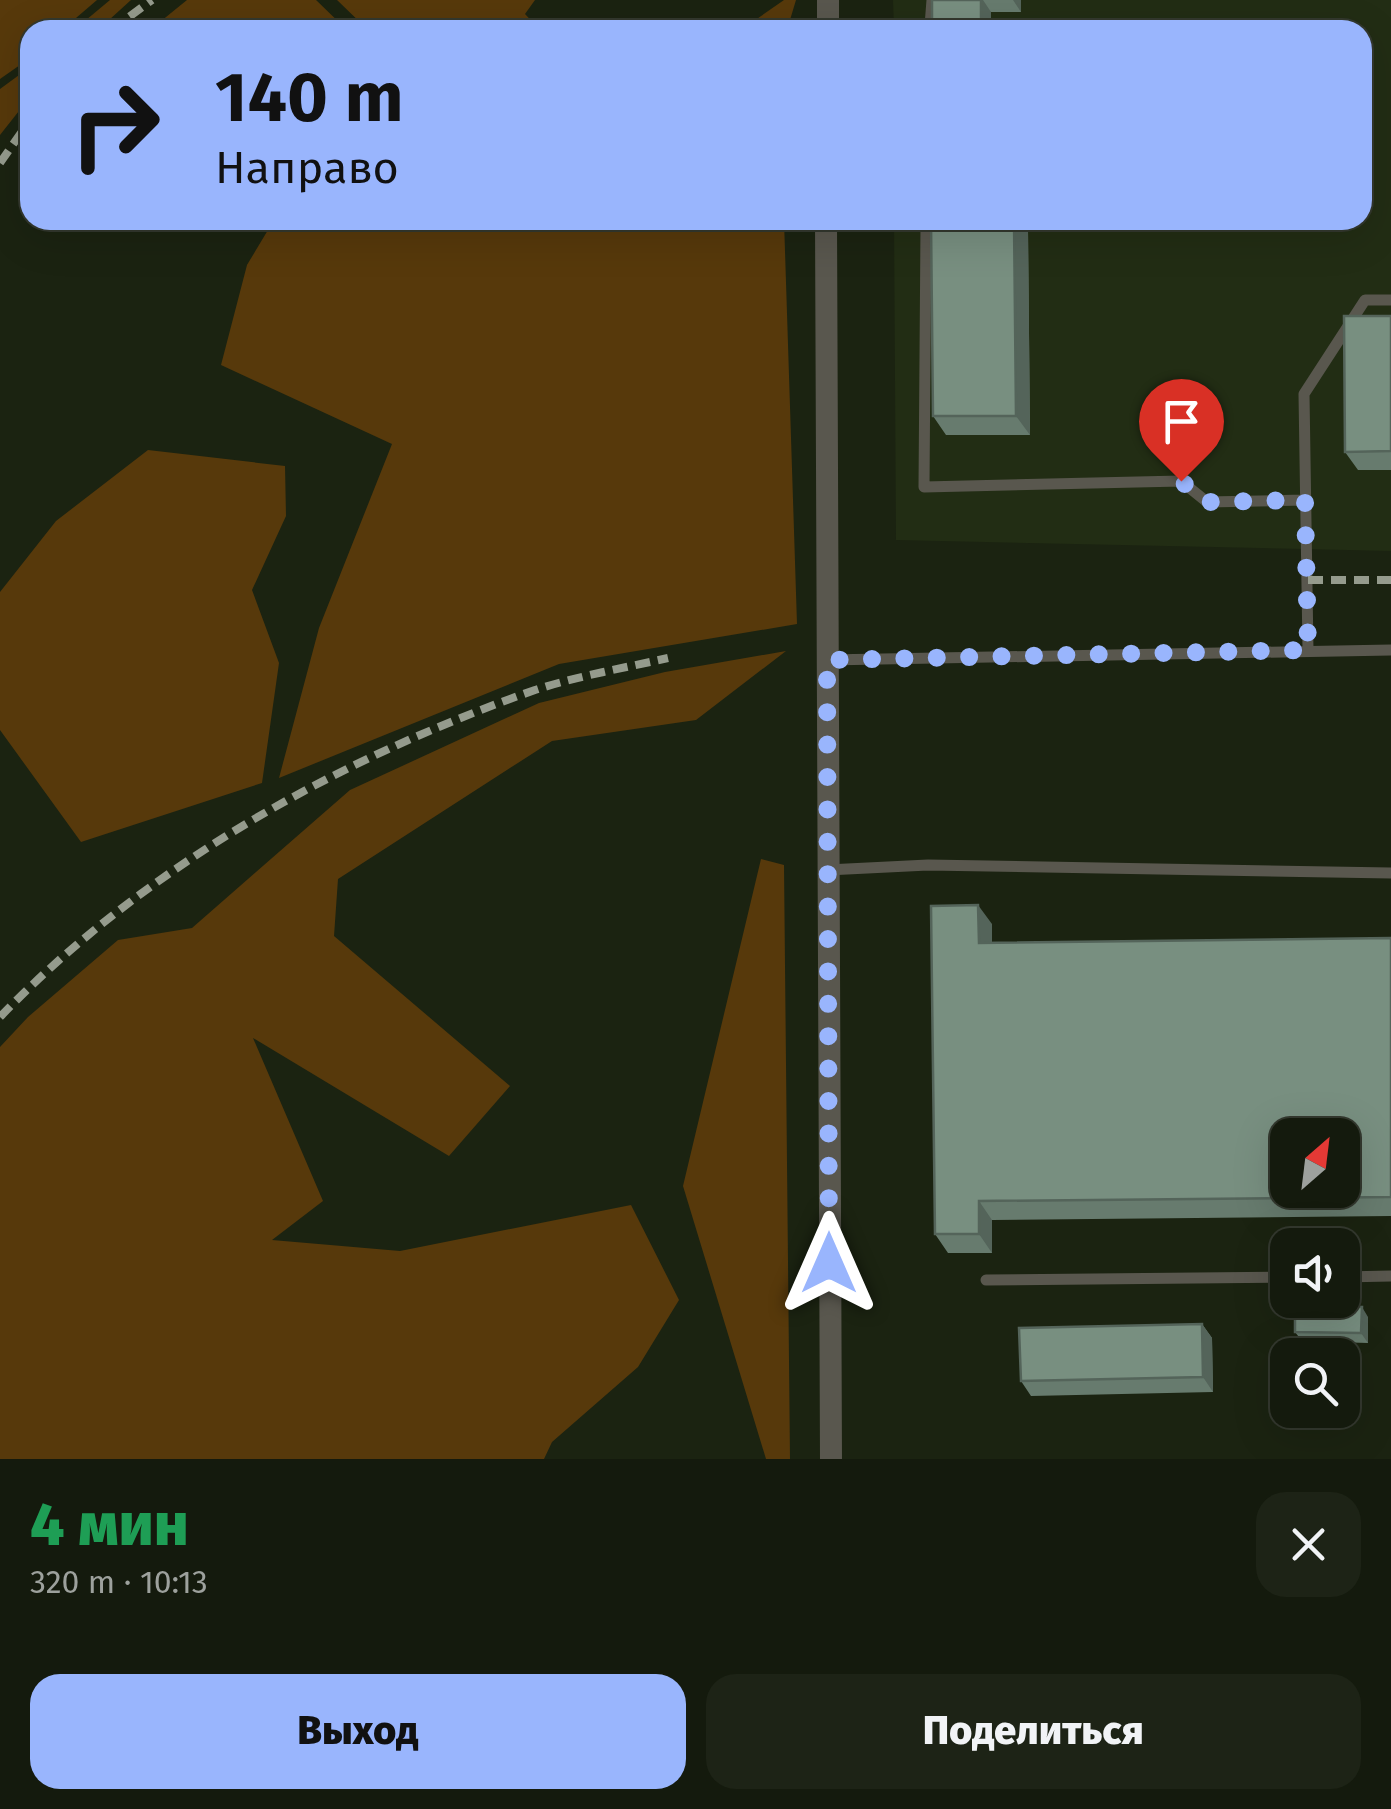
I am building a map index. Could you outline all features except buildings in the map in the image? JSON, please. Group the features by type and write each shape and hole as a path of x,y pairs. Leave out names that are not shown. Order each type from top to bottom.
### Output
{"street":[{"path":"826,230 830,1459"}],"lane":[{"path":"926,230 924,487 1181,481 1207,502 1305,500"},
{"path":"1308,650 1304,394 1365,300 1391,300"},
{"path":"827,660 1391,650"},
{"path":"826,870 928,864 1391,872"},
{"path":"1360,1277 1391,1276"},
{"path":"986,1280 1270,1277"}],"shaded area":[{"path":"0,0 97,0 74,20 20,20 20,65 0,79"},
{"path":"110,0 131,0 109,20 86,20"},
{"path":"187,0 316,0 337,20 162,20"},
{"path":"337,0 535,0 525,14 531,20 358,20"},
{"path":"784,0 796,0 790,20 755,20"},
{"path":"893,0 1391,0 1391,551 896,540 894,230 1372,230 1372,20 894,20"},
{"path":"20,74 20,110 0,135 0,89"},
{"path":"268,230 784,230 797,624 559,664 279,778 319,628 392,444 221,365 247,265"},
{"path":"148,450 285,466 286,516 252,590 279,663 262,783 81,842 0,730 0,592 56,521"},
{"path":"786,651 696,720 552,741 338,879 334,936 510,1086 449,1156 253,1038 323,1201 272,1240 400,1251 631,1205 679,1300 638,1367 552,1442 544,1459 0,1459 0,1047 28,1017 118,940 192,928 350,790 539,703 665,672"},
{"path":"761,859 784,865 790,1459 766,1459 683,1186"}],"railway":[{"path":"125,20 152,0"},
{"path":"0,163 20,134"},
{"path":"1308,580 1391,580"},
{"path":"0,1017 117,912 181,865 317,784 389,749 535,690 668,658"}],"route":[{"path":"829,1263 827,660 1308,650 1305,500 1207,502 1181,481"}]}
